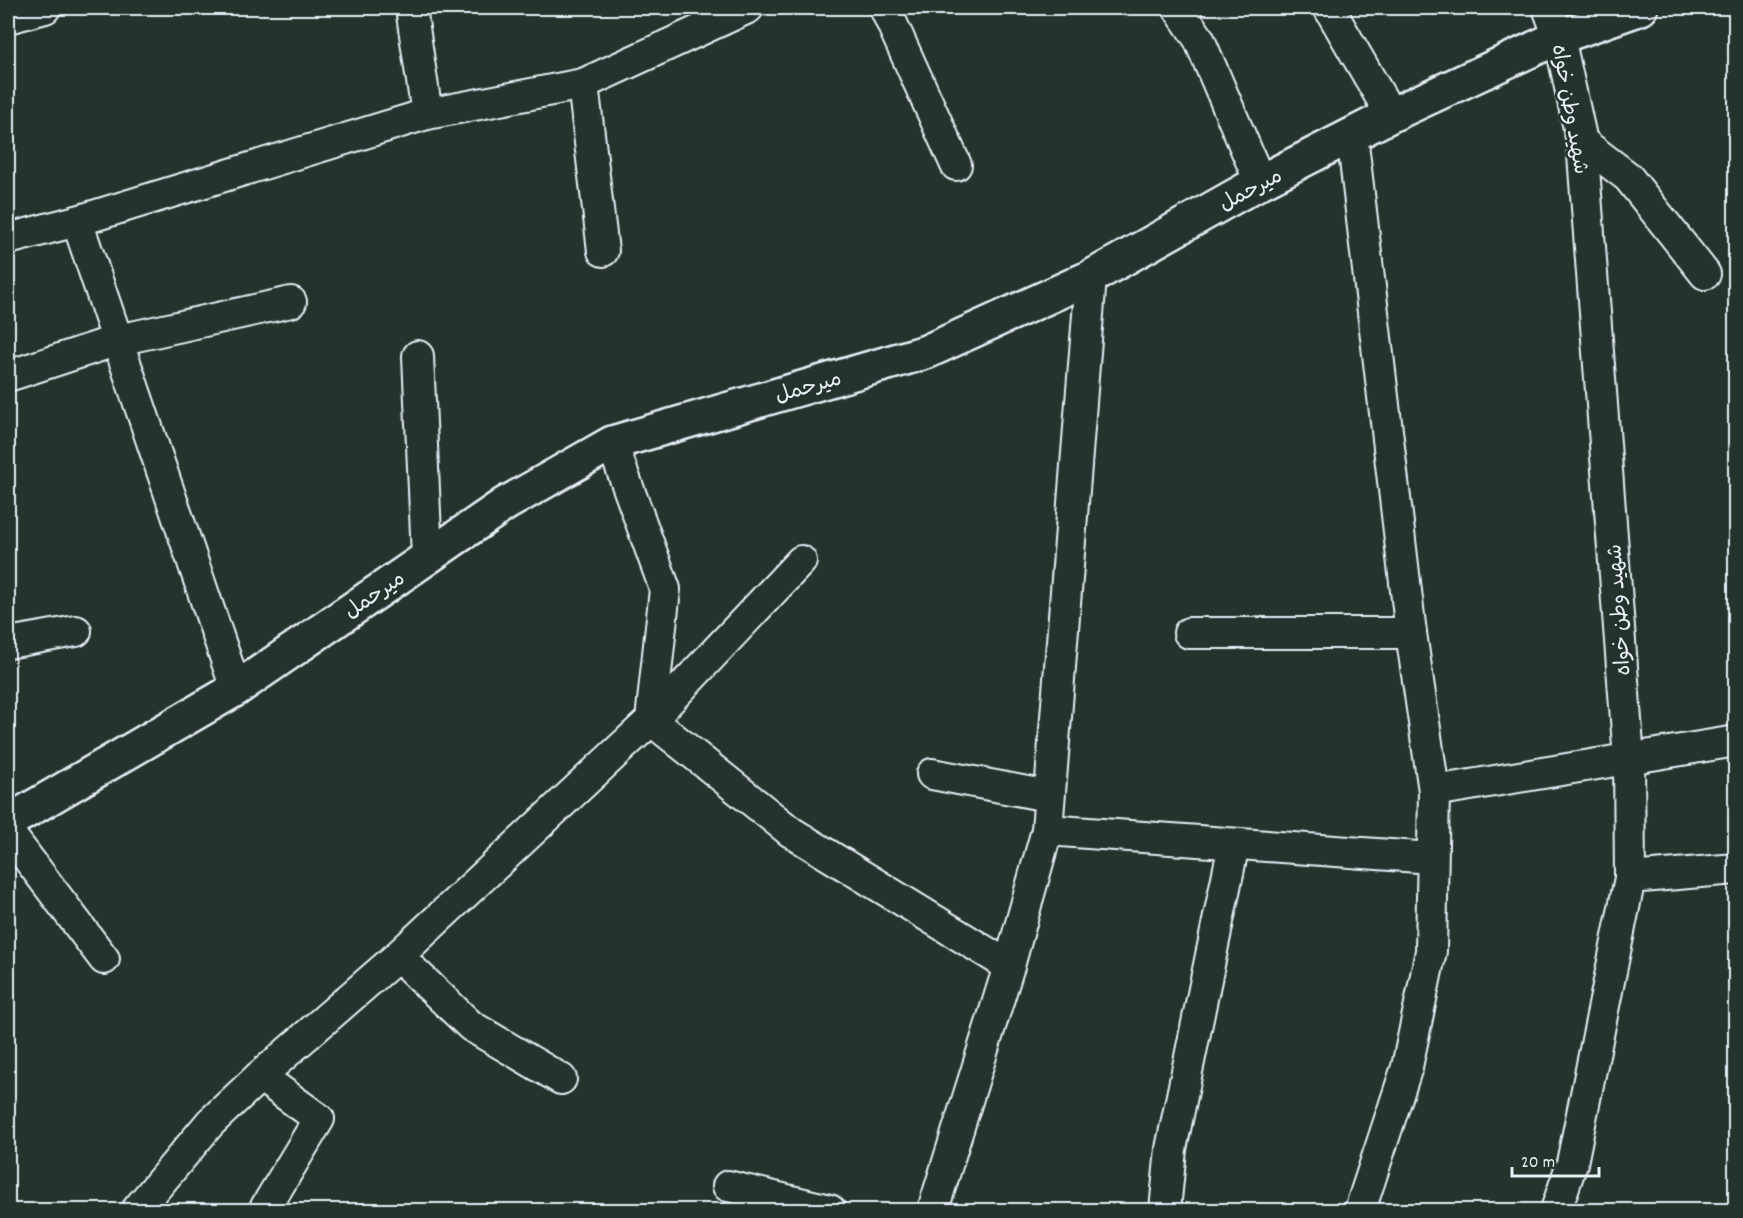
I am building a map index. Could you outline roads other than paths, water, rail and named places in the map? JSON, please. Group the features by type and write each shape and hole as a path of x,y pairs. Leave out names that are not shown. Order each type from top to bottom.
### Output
{"street":[{"path":"8,18 45,8"},
{"path":"411,8 427,114"},
{"path":"8,239 77,221 427,114 583,84 748,8"},
{"path":"885,8 956,165"},
{"path":"1178,8 1199,39 1260,182"},
{"path":"1329,8 1390,115"},
{"name":"میرحمل","path":"8,822 236,688 505,504 612,443 926,352 1091,277 1260,182 1390,115 1554,22 1641,8"},
{"name":"شهید وطن خواه","path":"1554,22 1581,142 1629,759 1630,878 1572,1163 1556,1210"},
{"path":"583,84 603,251"},
{"path":"1352,135 1411,633 1434,791 1431,951 1407,1067 1360,1210"},
{"path":"1581,142 1628,177 1705,274"},
{"path":"77,221 236,688"},
{"path":"933,1210 1010,966 1047,830 1091,277"},
{"path":"8,376 117,340 291,302"},
{"path":"418,356 427,557"},
{"path":"612,443 665,589 651,720"},
{"path":"137,1210 210,1123 260,1076 398,956 651,720 801,561"},
{"path":"8,643 76,631"},
{"path":"1189,633 1411,633"},
{"path":"651,720 791,832 1010,966"},
{"path":"1434,791 1736,741"},
{"path":"932,774 1048,796"},
{"path":"1047,830 1432,858"},
{"path":"8,832 104,959"},
{"path":"1165,1210 1171,1149 1234,844"},
{"path":"1630,878 1736,869"},
{"path":"398,956 471,1026 561,1079"},
{"path":"260,1076 319,1119 264,1210"},
{"path":"728,1186 830,1210"}]}
